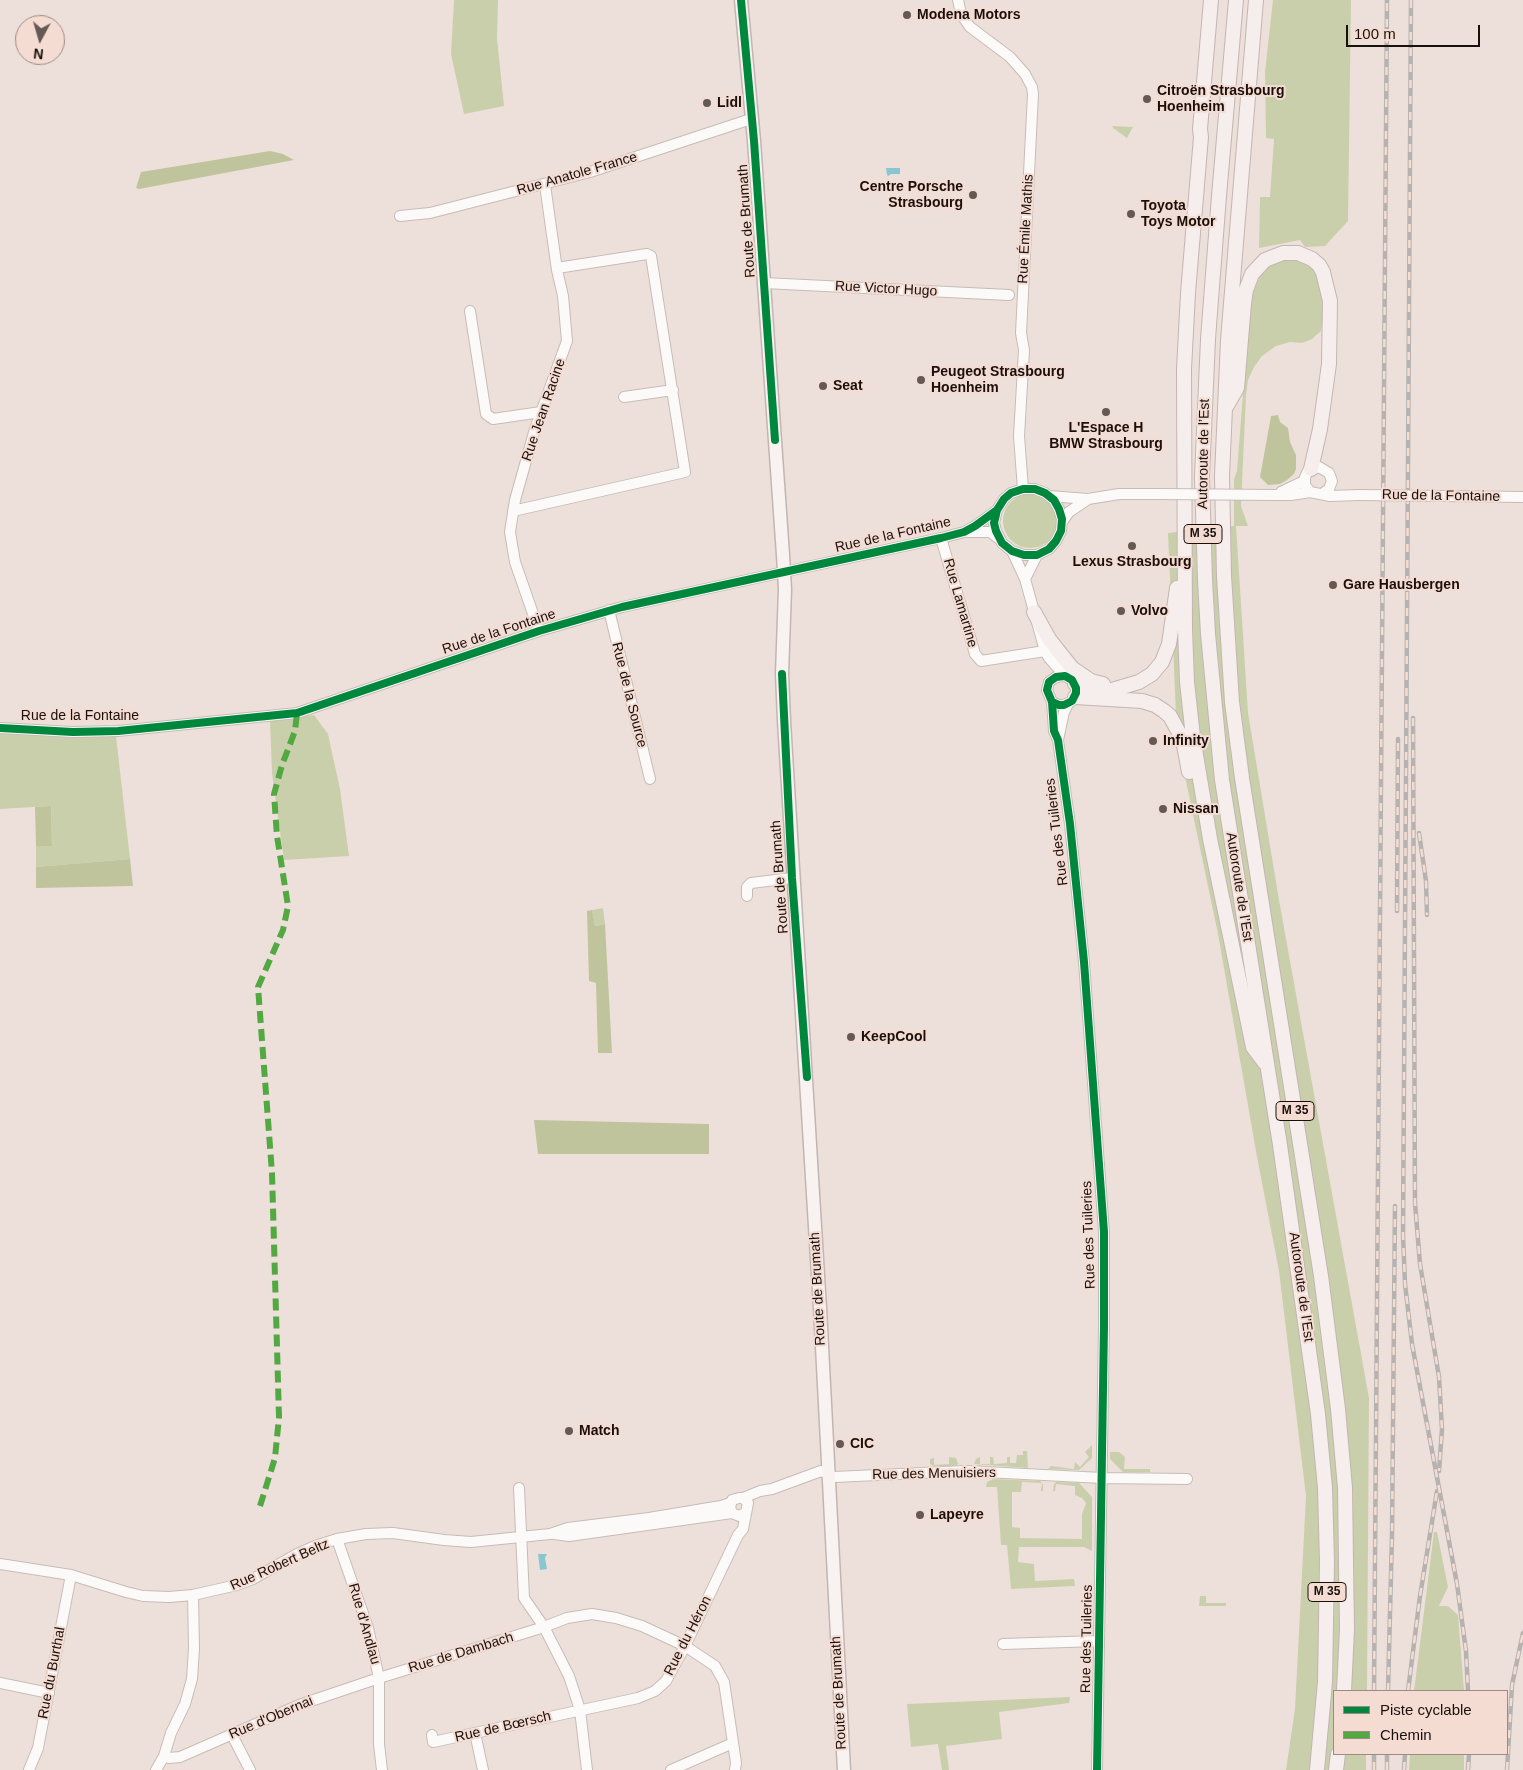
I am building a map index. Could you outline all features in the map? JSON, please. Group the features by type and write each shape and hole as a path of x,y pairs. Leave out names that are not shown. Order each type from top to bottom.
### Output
{"highway":[{"path":"1211,0 1200,129 1201,138 1184,368 1187,682 1193,737 1210,839 1253,1047 1267,1066"},
{"path":"1201,138 1205,130 1220,0"},
{"name":"Autoroute de l’Est","path":"1236,0 1208,339 1202,477 1203,534 1208,634 1222,780 1302,1291 1318,1414 1325,1488 1327,1627 1317,1770"},
{"name":"Autoroute de l’Est","path":"1256,0 1232,286 1224,410 1222,531 1232,702 1245,798 1321,1276 1338,1409 1345,1488 1346,1629 1344,1690"},
{"path":"1224,410 1237,388 1244,302 1252,274 1258,265 1274,255 1298,253 1312,259 1323,272 1330,301 1329,364 1320,429 1308,475"},
{"path":"1070,690 1123,688 1140,682 1152,674 1166,654 1172,630 1185,535"},
{"path":"1034,612 1049,638 1072,668 1086,678 1100,684 1123,688"},
{"path":"1070,690 1155,705 1170,716 1183,740 1202,826 1210,839"},
{"path":"1336,1770 1338,1755"}],"main road":[{"name":"Route de Brumath","path":"741,0 764,283 785,589 782,674 783,711 792,878 807,1077 844,1770"}],"street":[{"name":"Rue Émile Mathis","path":"958,0 962,14 970,28 1010,57 1025,74 1032,87 1033,94 1020,333 1024,350 1019,436 1022,489"},
{"name":"Rue Anatole France","path":"400,216 430,213 590,172 751,119"},
{"name":"Rue Jean Racine","path":"539,631 513,552 510,532 513,511 541,412 566,350 567,341 563,296 545,184"},
{"path":"513,511 685,472 651,256 647,254 557,268"},
{"name":"Rue Victor Hugo","path":"764,283 1009,295"},
{"path":"470,311 486,414 493,419 541,412"},
{"path":"624,397 673,390"},
{"name":"Rue de la Fontaine","path":"1274,495 1289,489 1319,467 1326,470 1332,481 1343,491 1359,495"},
{"path":"1308,475 1307,489 1310,492"},
{"path":"1322,494 1329,489 1332,481"},
{"name":"Rue de la Fontaine","path":"0,728 118,731 297,713 539,631 609,610 964,532 997,510 1004,499 1011,493 1022,489 1035,489 1049,496 1088,499 1119,494 1291,495 1310,492 1330,496 1523,497"},
{"path":"1049,496 1060,509 1062,522"},
{"name":"Rue de la Fontaine","path":"1037,554 1049,549 1056,541 1061,531 1062,522 1069,512 1088,499"},
{"path":"997,510 994,523 1000,540"},
{"name":"Rue de la Fontaine","path":"964,532 990,532 1012,551"},
{"name":"Rue Lamartine","path":"941,538 975,654 981,661 1047,655"},
{"path":"1012,551 1024,555 1037,554 1025,580"},
{"name":"Rue des Tuileries","path":"1012,551 1025,580 1047,655 1050,682 1047,690 1052,702 1054,730 1058,740 1070,824 1084,962 1104,1232 1097,1770"},
{"name":"Rue de la Source","path":"609,610 650,779"},
{"name":"Rue des Tuileries","path":"1047,655 1070,690 1058,740"},
{"path":"1050,682 1056,677 1070,690 1059,705 1052,702"},
{"path":"747,896 747,887 751,883 792,878"},
{"name":"Rue Robert Beltz","path":"738,1511 735,1498 742,1498 760,1491 772,1489 821,1471 828,1474"},
{"name":"Rue des Menuisiers","path":"828,1474 834,1477 966,1471 1102,1478 1187,1479"},
{"path":"519,1488 524,1598 544,1627 569,1676 580,1710 586,1770"},
{"name":"Rue Robert Beltz","path":"0,1564 71,1575 143,1596 169,1597 193,1595 237,1585 253,1579 297,1554 338,1540 366,1534 393,1533 471,1542 550,1534 568,1528 649,1518 721,1506 738,1511 752,1505 772,1489"},
{"name":"Rue du Héron","path":"580,1710 638,1698 655,1691 666,1681 685,1646 738,1535 743,1529 738,1511"},
{"name":"Rue d'Andlau","path":"338,1540 368,1628 379,1678 378,1744 382,1770"},
{"name":"Rue du Burthal","path":"29,1770 38,1748 71,1575"},
{"path":"156,1770 164,1756 171,1733 185,1704 192,1679 194,1648 193,1595"},
{"name":"Rue de Dambach","path":"379,1678 544,1627 567,1618 592,1614 604,1615 642,1626 685,1646 715,1666 724,1682 736,1763 735,1770"},
{"name":"Rue des Tuileries","path":"1003,1644 1099,1640"},
{"name":"Rue d'Obernai","path":"164,1756 170,1758 180,1757 299,1705 379,1678"},
{"path":"0,1683 48,1693"},
{"name":"Rue de Bœrsch","path":"432,1735 433,1742 580,1710"},
{"path":"475,1734 482,1770"},
{"path":"232,1735 250,1770"},
{"path":"672,1770 733,1743"}],"green space":[{"path":"454,0 498,0 497,38 504,106 464,114 451,54"},
{"path":"1273,0 1351,0 1348,221 1325,246 1305,247 1300,240 1259,248 1260,197 1270,197 1274,139 1266,138 1265,72"},
{"path":"1112,126 1133,127 1127,138"},
{"path":"270,151 283,154 294,160 139,189 136,188 141,172"},
{"path":"1296,258 1309,264 1320,277 1323,295 1321,331 1312,339 1302,343 1290,342 1276,346 1262,356 1248,380 1241,506 1248,526 1236,526 1248,713 1279,900 1369,1398 1367,1690 1333,1690 1333,1755 1366,1755 1366,1770 1286,1770 1295,1709 1306,1496 1279,1271 1218,934 1177,738 1168,533 1234,526 1234,479 1237,471 1250,305 1255,287 1261,275 1270,266 1281,260"},
{"path":"1278,415 1280,422 1288,428 1290,442 1296,455 1296,469 1294,474 1280,484 1268,485 1260,477 1271,416"},
{"path":"1025,494 1035,494 1045,498 1053,506 1057,521 1053,536 1045,544 1035,548 1025,548 1015,544 1007,536 1003,526 1003,516 1007,506 1015,498"},
{"path":"314,715 328,734 340,789 349,856 284,860 272,773 270,720"},
{"path":"0,731 116,736 130,859 36,867 36,846 52,846 51,806 0,809"},
{"path":"51,806 52,846 36,846 35,807"},
{"path":"130,859 133,886 36,888 36,867"},
{"path":"603,908 605,924 595,926 592,910"},
{"path":"592,910 595,926 605,924 612,1053 598,1053 596,983 589,981 587,911"},
{"path":"534,1120 709,1124 709,1154 538,1154"},
{"path":"1092,1445 1092,1458 1079,1470 1048,1469 1051,1466 1074,1469 1075,1462 1080,1467 1089,1457 1085,1452"},
{"path":"1023,1451 1027,1451 1028,1468 974,1464 976,1459 980,1457 980,1464 990,1464 990,1457 993,1457 994,1464 1007,1463 1007,1457 1010,1457 1010,1463 1016,1463 1017,1455 1023,1455"},
{"path":"1110,1452 1119,1452 1125,1457 1124,1469 1150,1469 1150,1472 1123,1472 1110,1459"},
{"path":"949,1457 956,1458 958,1464 955,1466 934,1466 930,1464 930,1459 934,1458 934,1465 949,1464"},
{"path":"993,1479 1040,1481 1042,1483 1022,1482 1021,1492 1012,1492 1012,1527 1020,1528 1020,1538 1082,1539 1082,1514 1086,1503 1082,1498 1075,1495 1075,1486 1056,1484 1055,1491 1053,1491 1054,1484 1056,1482 1079,1483 1092,1497 1092,1551 1084,1547 1019,1547 1018,1562 1034,1564 1035,1581 1074,1579 1075,1586 1011,1589 1007,1545 1001,1545 997,1487 986,1487 987,1482"},
{"path":"1434,1532 1437,1532 1448,1587 1439,1606 1448,1606 1458,1615 1464,1690 1414,1690"},
{"path":"1200,1596 1206,1596 1206,1603 1226,1603 1226,1606 1199,1606"},
{"path":"1070,1697 1069,1703 999,1712 1002,1739 946,1746 949,1770 942,1770 938,1744 911,1747 907,1704"},
{"path":"1410,1755 1464,1755 1464,1770 1409,1770"}],"water":[{"path":"886,168 900,168 900,174 888,176"},
{"path":"538,1554 547,1554 545,1558 547,1569 540,1570"}],"railway":[{"path":"1374,1690 1387,0"},
{"path":"1411,0 1403,1235 1405,1284 1412,1344 1457,1584 1466,1651 1468,1690"},
{"path":"1413,718 1415,1203 1420,1264 1439,1377 1442,1429 1439,1471"},
{"path":"1397,911 1398,739"},
{"path":"1419,833 1426,881 1427,915"},
{"path":"1388,1690 1392,1535 1395,1206"},
{"path":"1408,1690 1420,1596 1437,1491"},
{"path":"1508,1753 1512,1685 1523,1633"},
{"path":"1374,1755 1374,1770"},
{"path":"1387,1755 1387,1770"},
{"path":"1404,1770 1405,1755"},
{"path":"1468,1770 1469,1755"},
{"path":"1507,1770 1508,1755"}],"marked path":[{"path":"260,1506 275,1458 279,1417 272,1173 258,987 283,930 288,906 277,836 274,794 282,765 295,731 297,713"}],"cycle path":[{"path":"741,0 754,141 775,440"},
{"path":"0,728 73,732 118,731 297,713 539,631 622,607 964,532 997,510 1004,499 1011,493 1023,489 1035,489 1045,493 1054,500 1062,519 1061,531 1049,549 1037,555 1024,555 1012,551 1002,543 994,523 997,510"},
{"path":"782,674 792,878 807,1077"},
{"path":"1052,702 1064,705 1072,701 1076,693 1072,680 1065,676 1056,677 1049,682 1047,690 1052,702 1054,731 1058,740 1070,824 1084,962 1104,1232 1097,1770"}],"place":[{"name":"Modena Motors","path":"907,15"},
{"name":"Citroën Strasbourg Hoenheim","path":"1147,99"},
{"name":"Lidl","path":"707,103"},
{"name":"Centre Porsche Strasbourg","path":"973,195"},
{"name":"Toyota Toys Motor","path":"1131,214"},
{"name":"Peugeot Strasbourg Hoenheim","path":"921,380"},
{"name":"Seat","path":"823,386"},
{"name":"L'Espace H BMW Strasbourg","path":"1106,412"},
{"name":"Lexus Strasbourg","path":"1132,546"},
{"name":"Gare Hausbergen","path":"1333,585"},
{"name":"Volvo","path":"1121,611"},
{"name":"Infinity","path":"1153,741"},
{"name":"Nissan","path":"1163,809"},
{"name":"KeepCool","path":"851,1037"},
{"name":"Match","path":"569,1431"},
{"name":"CIC","path":"840,1444"},
{"name":"Lapeyre","path":"920,1515"}]}
